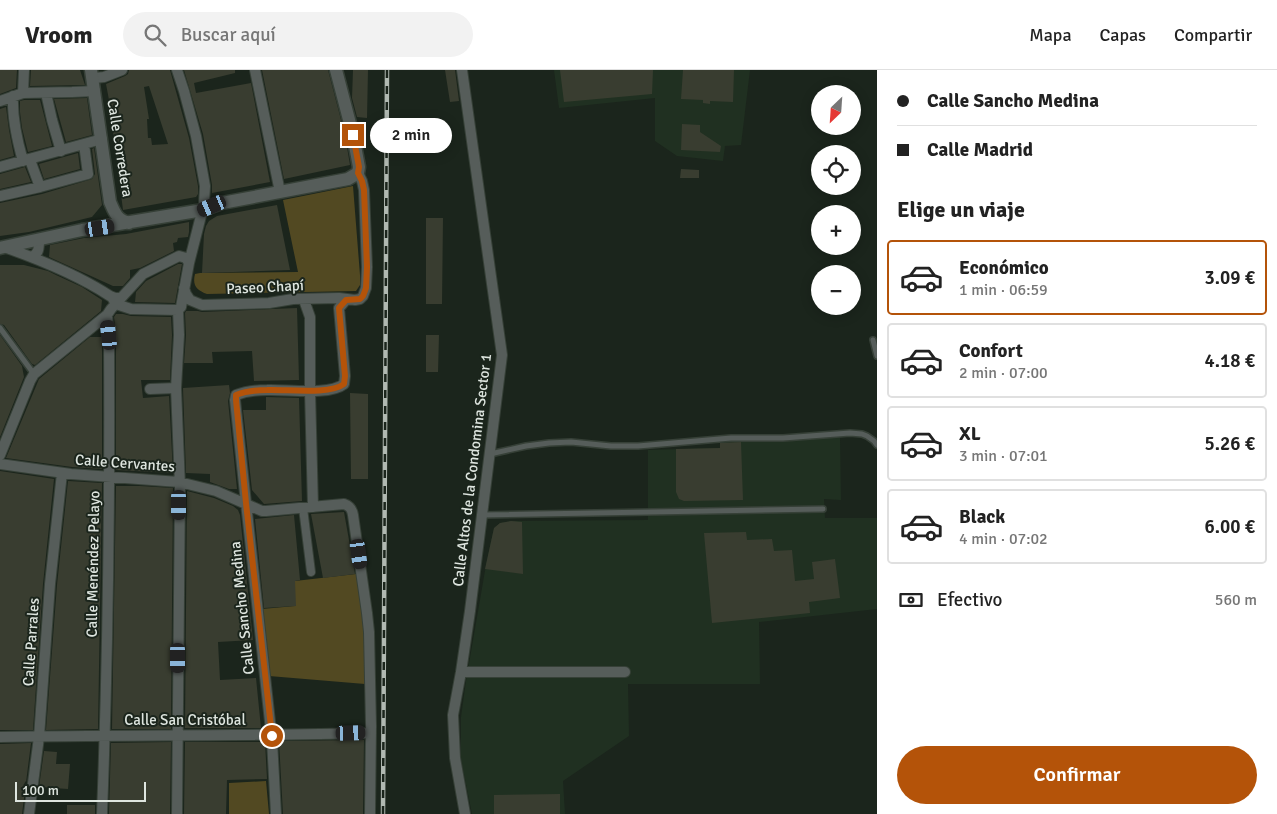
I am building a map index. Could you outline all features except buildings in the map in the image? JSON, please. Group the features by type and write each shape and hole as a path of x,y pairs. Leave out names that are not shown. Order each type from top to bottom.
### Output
{"street":[{"path":"24,70 18,94 12,106 16,134 26,161 40,187"},
{"path":"0,101 18,94 46,93 122,70"},
{"path":"176,814 179,482 176,388 179,335 178,310 181,307 205,186 196,136 177,70"},
{"path":"255,70 280,192"},
{"path":"310,391 336,388 344,384 345,376 339,308 351,300 360,299 366,288 364,190 358,173 358,160 336,70"},
{"name":"Calle Altos de la Condomina Sector 1","path":"462,70 502,355 470,612 453,715 455,758 465,814"},
{"name":"Calle Corredera","path":"93,80 110,202 123,224"},
{"path":"46,93 52,120 62,150"},
{"path":"0,167 102,139"},
{"path":"0,196 88,174 84,144"},
{"path":"2,248 82,230 198,216 222,203 348,179 358,173"},
{"path":"82,230 103,219 109,210 110,202"},
{"path":"31,257 38,252 38,240"},
{"path":"2,248 31,257 85,280 131,309 178,310"},
{"path":"0,455 34,374 107,315 116,299 144,274 179,256 186,258 189,263"},
{"name":"Paseo Chapí","path":"184,288 190,300 202,305 269,304 288,300 339,298 351,300"},
{"path":"304,300 310,317 308,507 311,572"},
{"name":"Calle Menéndez Pelayo","path":"102,814 110,477 109,335 107,315"},
{"path":"150,389 176,388"},
{"name":"Calle Sancho Medina","path":"276,814 272,736 236,395 244,392 266,390 310,391"},
{"name":"Calle Cervantes","path":"0,464 62,473 179,482 216,491 266,511 348,505 352,510 369,632 370,733"},
{"name":"Calle Parrales","path":"29,814 39,736 50,584 62,473"},
{"path":"461,672 625,672"},
{"path":"370,733 370,814"},
{"name":"Calle San Cristóbal","path":"0,737 272,736 370,733"}],"lane":[{"path":"0,328 34,374"},
{"path":"873,340 877,356"},
{"path":"490,454 526,446 560,442 638,446 731,438 783,438 850,433 862,434 876,443 877,435"},
{"path":"482,515 823,509"}],"shaded area":[{"path":"554,70 750,70 741,145 725,146 723,161 677,156 655,141 655,98 559,108"},
{"path":"353,186 360,275 360,285 356,291 207,294 196,287 194,282 195,274 200,273 298,272 283,200"},
{"path":"840,437 841,500 824,499 825,518 877,518 877,609 759,622 760,684 628,684 629,736 563,781 565,814 472,814 461,759 461,717 486,565 494,528 500,523 511,521 648,520 648,450 720,448 720,442 768,442"},
{"path":"356,574 364,620 365,684 269,676 262,609 295,606 295,581"},
{"path":"266,781 269,814 229,814 229,783"}],"railway":[{"path":"383,814 387,70"}],"route":[{"path":"272,736 236,395 244,392 266,390 310,391 336,388 344,384 345,376 339,308 346,300 360,299 363,296 366,288 367,267 364,190 358,173 359,167 353,135"}]}
